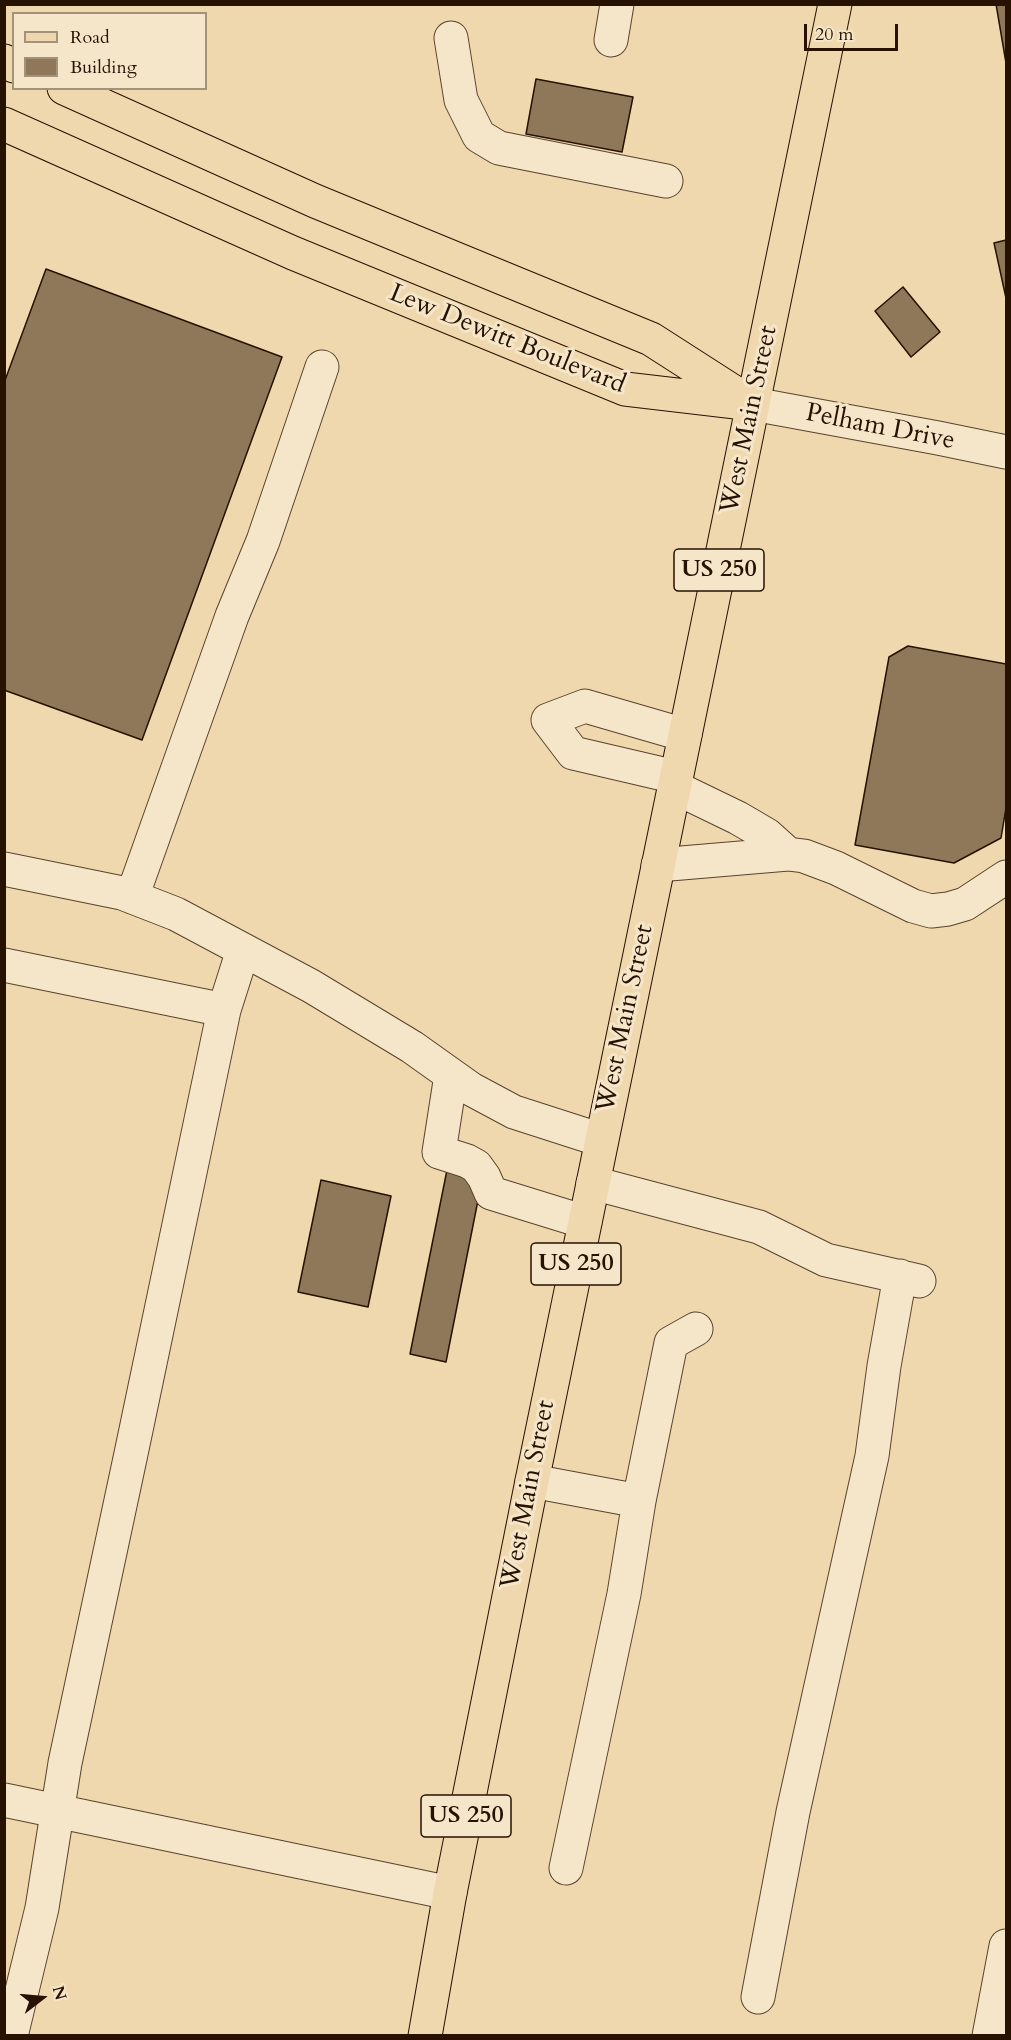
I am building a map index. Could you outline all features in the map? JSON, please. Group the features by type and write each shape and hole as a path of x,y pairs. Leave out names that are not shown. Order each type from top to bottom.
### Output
{"main road":[{"name":"West Main Street","path":"425,2036 450,1893 532,1481 753,404 829,7"},
{"path":"68,90 315,201 651,339 753,404"},
{"name":"Lew Dewitt Boulevard","path":"4,124 293,253 625,390 753,404"}],"street":[{"path":"611,40 617,4"},
{"path":"451,38 461,100 479,136 499,148 666,181"},
{"path":"132,897 232,616 263,541 322,367"},
{"name":"Pelham Drive","path":"753,404 1006,453"},
{"path":"685,735 585,706 548,720 573,753 675,782 767,835 788,854"},
{"path":"658,866 788,854 804,856 836,868 913,906 931,911 965,904 1006,877"},
{"path":"4,870 132,897 176,914 352,1010 412,1047 471,1089 514,1112 601,1140"},
{"path":"10,2036 42,1908 67,1753 224,1010 243,950"},
{"path":"4,965 224,1010"},
{"path":"451,1075 439,1152 476,1166 484,1177 490,1192 585,1222"},
{"path":"593,1183 759,1227 826,1260 910,1279 884,1366 872,1456 793,1812 758,1997"},
{"path":"566,1868 621,1604 671,1342 696,1329"},
{"path":"532,1481 639,1501"},
{"path":"4,1800 450,1893"},
{"path":"989,2036 1006,1946"}],"building":[{"path":"996,4 1006,4 1006,63"},
{"path":"536,79 633,97 622,152 526,134"},
{"path":"1006,240 1006,298 994,243"},
{"path":"46,269 282,357 142,740 4,690 4,383"},
{"path":"903,287 940,332 911,357 875,311"},
{"path":"908,646 1006,664 1006,808 1001,838 954,863 855,845 889,657"},
{"path":"447,1170 482,1180 446,1362 410,1354"},
{"path":"321,1180 391,1196 368,1307 298,1292"}]}
